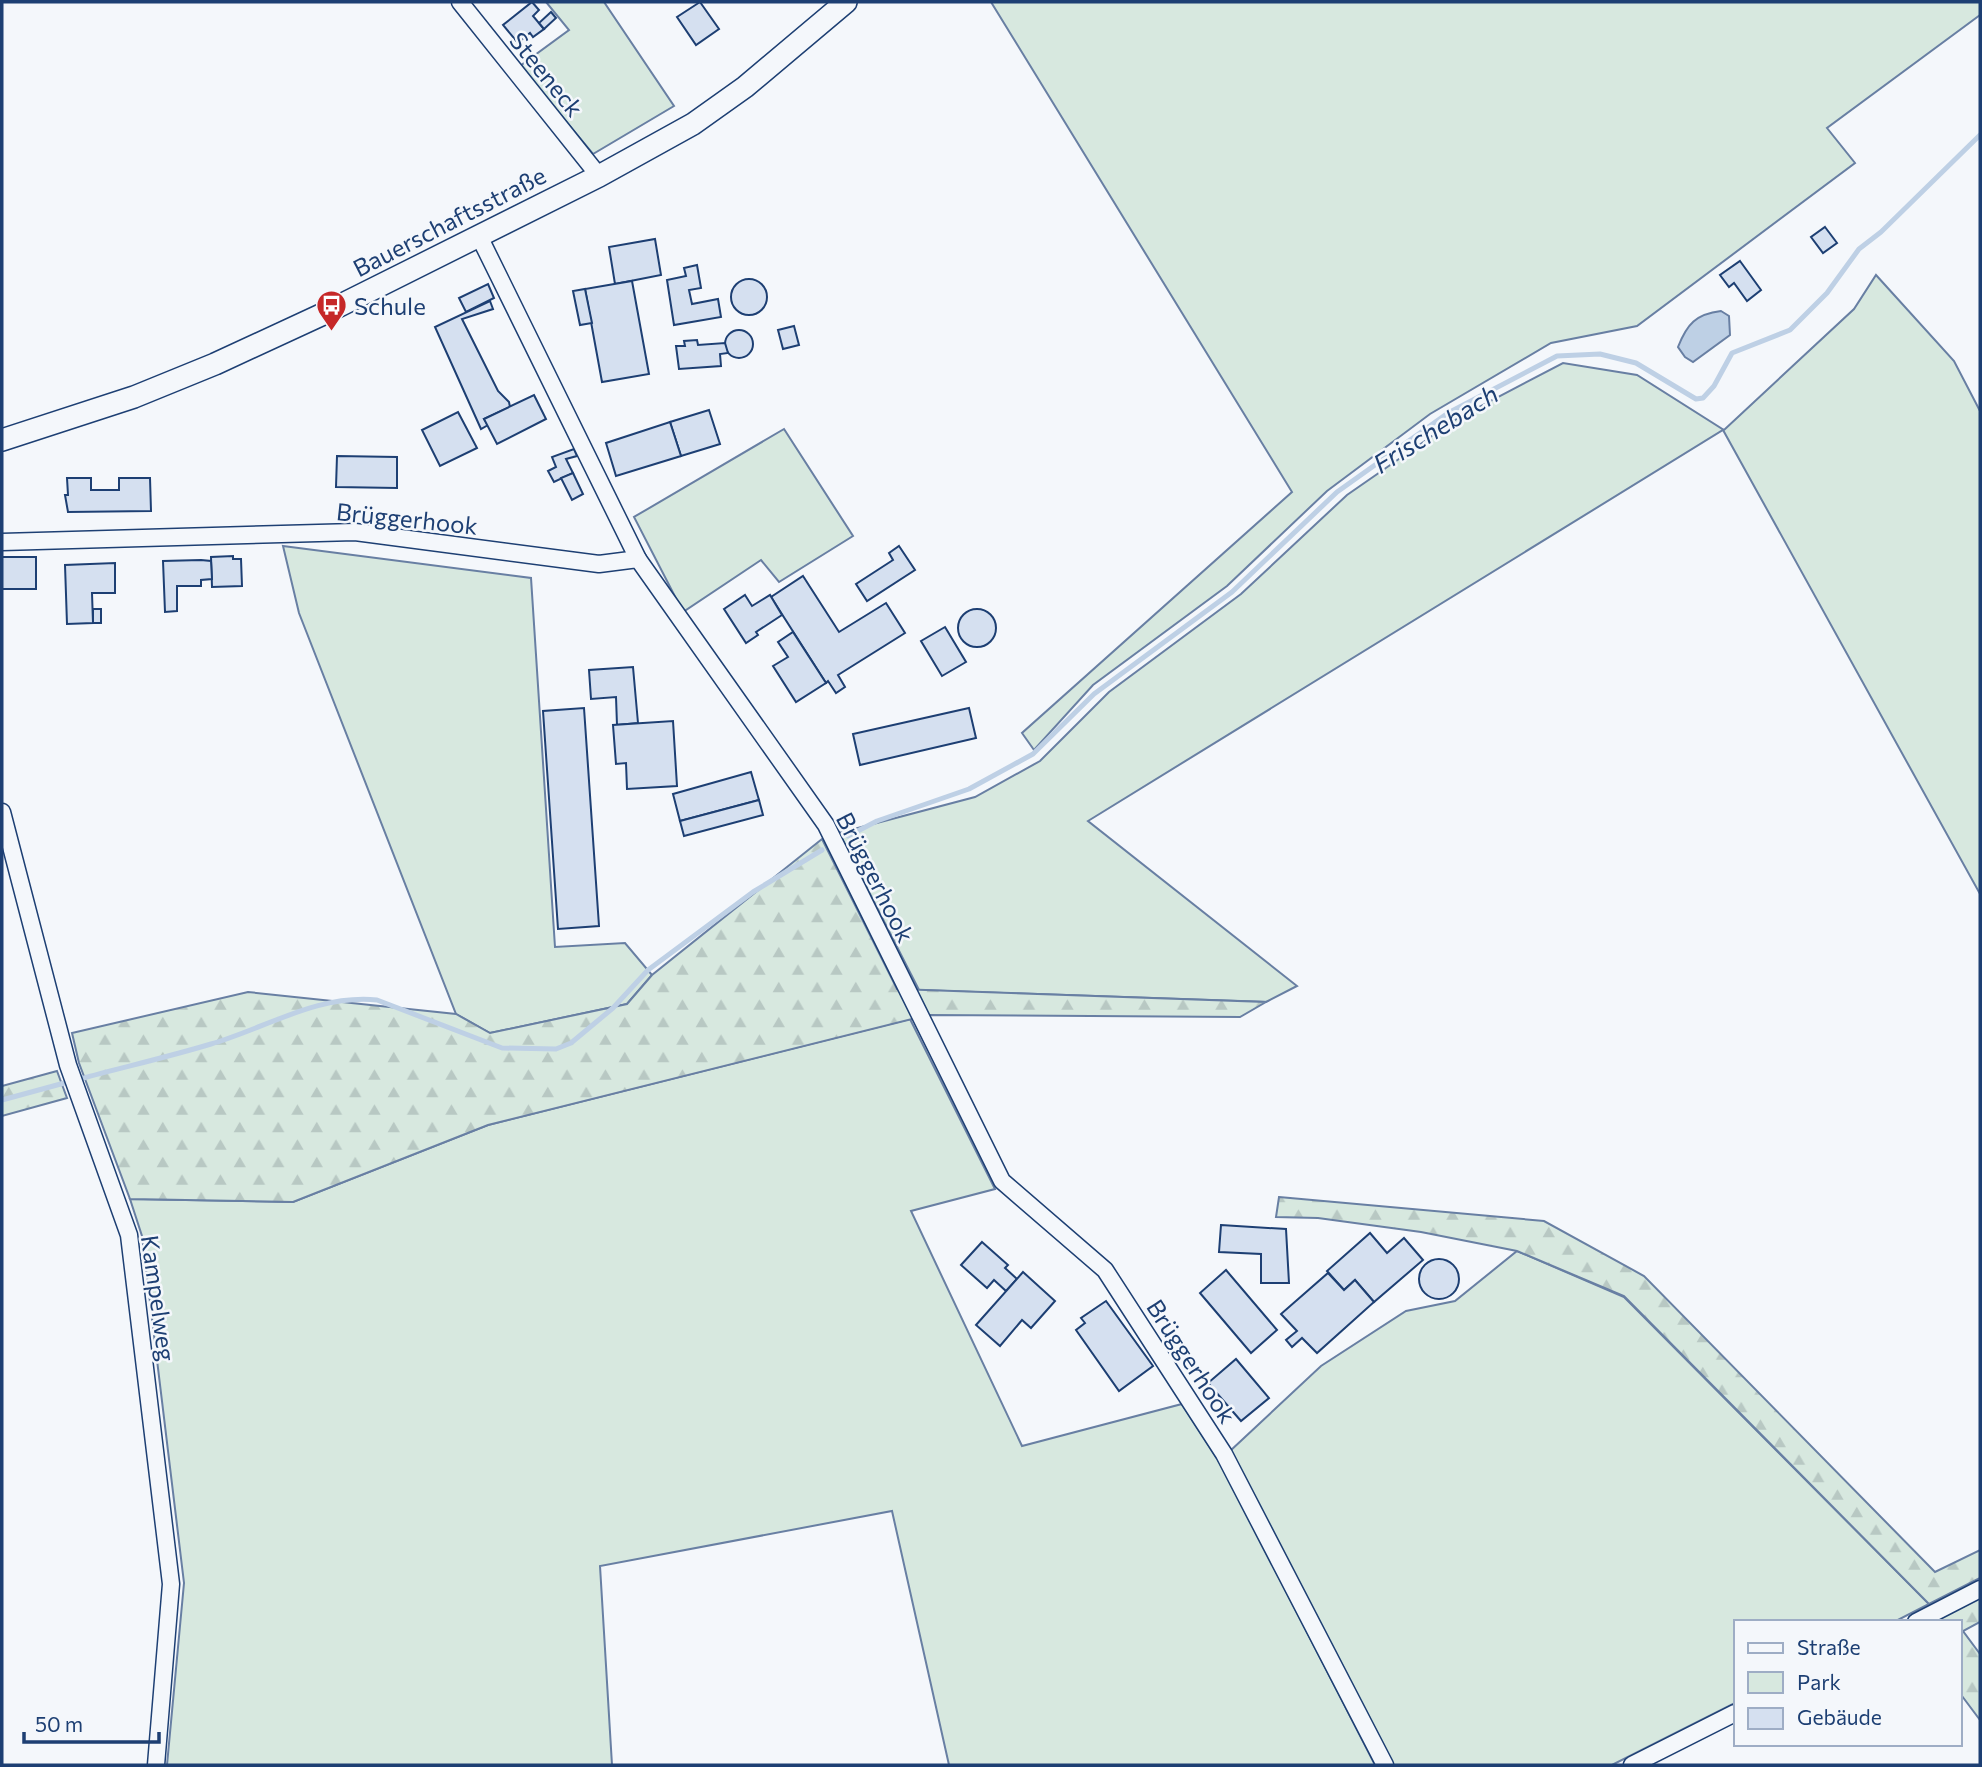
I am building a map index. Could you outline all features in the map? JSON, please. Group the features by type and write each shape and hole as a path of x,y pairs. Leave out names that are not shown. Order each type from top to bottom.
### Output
{"street":[{"name":"Steeneck","path":"460,2 599,176"},
{"name":"Bauerschaftsstraße","path":"2,440 134,397 215,364 599,176 694,124 745,87 846,2"},
{"path":"479,236 638,559"},
{"name":"Brüggerhook","path":"2,542 355,532 599,564 638,559 826,825 1002,1181 1105,1270 1224,1454 1385,1765"},
{"name":"Kampelweg","path":"2,812 68,1065 129,1235 171,1584 156,1765"},
{"path":"1920,1620 1980,1589"},
{"path":"1632,1765 1734,1714"}],"green space":[{"path":"546,2 604,2 674,106 593,154 520,66 569,30"},
{"path":"991,2 1980,2 1980,15 1827,128 1855,163 1637,326 1551,343 1430,414 1327,491 1227,586 1093,685 1034,750 1022,733 1292,492"},
{"path":"1876,275 1954,361 1980,411 1980,894 1723,430 1088,821 1297,986 1266,1002 919,990 839,833 975,797 1040,761 1109,692 1241,594 1347,495 1458,418 1563,363 1637,375 1724,430 1854,309"},
{"path":"784,429 853,536 779,582 761,560 683,612 634,517"},
{"path":"283,546 531,578 555,947 625,943 652,975 627,1004 490,1033 456,1014 299,613"},
{"path":"822,839 897,989 1266,1002 1240,1017 928,1015 488,1125 293,1202 130,1199 79,1063 72,1033 248,992 456,1014 490,1033 627,1004 652,975"},
{"path":"910,1019 995,1189 911,1211 1022,1446 1182,1404 1222,1466 1375,1765 949,1765 892,1511 600,1566 612,1765 167,1765 184,1583 142,1236 130,1199 293,1202 488,1125"},
{"path":"57,1071 67,1098 2,1116 2,1086"},
{"path":"1279,1197 1544,1221 1644,1276 1935,1572 1980,1550 1980,1578 1929,1604 1624,1296 1517,1251 1421,1232 1318,1218 1276,1217"},
{"path":"1517,1251 1624,1297 1929,1604 1898,1620 1734,1620 1734,1704 1612,1765 1392,1765 1229,1452 1321,1366 1406,1311 1455,1301"},
{"path":"1980,1598 1980,1622 1963,1631 1980,1654 1980,1720 1961,1695 1961,1620 1936,1620"}],"water":[{"path":"1721,311 1729,316 1730,335 1693,362 1685,357 1678,347 1689,326 1705,315"}],"building":[{"path":"532,2 539,10 533,16 544,29 533,37 530,33 518,43 503,25"},
{"path":"700,2 719,29 696,45 677,17"},
{"path":"551,12 556,18 544,29 539,23"},
{"path":"1825,227 1837,243 1823,253 1811,237"},
{"path":"655,239 661,275 615,284 609,247"},
{"path":"1740,261 1761,290 1747,301 1734,283 1729,287 1720,275"},
{"path":"697,265 701,288 689,290 692,304 718,299 721,317 674,325 667,280 686,276 684,268"},
{"path":"749,279 762,284 767,297 762,310 749,315 736,310 731,297 736,284"},
{"path":"632,281 649,374 602,382 585,289"},
{"path":"488,284 494,298 466,312 459,298"},
{"path":"585,289 592,323 580,325 573,291"},
{"path":"490,301 493,309 462,319 498,391 509,402 510,407 484,419 488,425 481,429 435,327"},
{"path":"794,326 799,345 783,349 778,330"},
{"path":"739,330 749,334 753,344 749,354 739,358 729,354 725,344 729,334"},
{"path":"697,340 698,345 725,343 728,353 720,354 721,366 679,369 676,346 685,346 684,341"},
{"path":"534,395 546,419 497,444 484,419"},
{"path":"709,410 720,444 681,456 670,422"},
{"path":"458,412 477,448 440,466 422,430"},
{"path":"670,422 681,456 616,476 606,443"},
{"path":"574,449 577,456 566,459 573,473 554,482 548,471 556,467 552,457"},
{"path":"337,456 397,457 397,488 336,487"},
{"path":"573,473 583,494 572,500 561,478"},
{"path":"67,478 91,478 91,490 119,490 119,478 150,478 151,511 68,512 65,495 68,495"},
{"path":"899,546 915,570 867,601 856,584 893,560 889,553"},
{"path":"233,556 233,559 241,559 242,586 212,587 211,557"},
{"path":"2,557 36,557 36,589 2,589"},
{"path":"163,561 211,561 212,579 201,580 201,586 177,586 177,611 165,612"},
{"path":"115,563 115,593 92,593 93,623 67,624 65,565"},
{"path":"803,576 839,632 886,603 905,633 838,675 845,687 836,693 828,681 826,683 771,597"},
{"path":"745,595 752,606 770,595 782,615 756,632 758,635 746,643 724,609"},
{"path":"93,609 101,609 101,623 93,623"},
{"path":"977,609 991,614 996,628 991,642 977,647 963,642 958,628 963,614"},
{"path":"945,627 966,662 942,676 921,641"},
{"path":"793,632 826,683 796,702 773,666 788,657 778,642"},
{"path":"633,667 638,723 617,725 616,697 591,699 589,670"},
{"path":"584,708 599,926 558,929 543,711"},
{"path":"969,708 976,738 860,765 853,734"},
{"path":"673,721 677,786 627,789 626,763 616,764 613,725"},
{"path":"751,772 759,800 680,821 673,794"},
{"path":"759,800 763,815 684,836 680,821"},
{"path":"1221,1225 1286,1229 1289,1283 1261,1283 1261,1254 1219,1252"},
{"path":"1370,1233 1387,1253 1404,1238 1423,1260 1374,1302 1355,1280 1344,1290 1327,1271"},
{"path":"982,1242 1008,1265 1005,1268 1017,1279 1006,1291 994,1280 987,1288 961,1265"},
{"path":"1439,1259 1453,1265 1459,1279 1453,1293 1439,1299 1425,1293 1419,1279 1425,1265"},
{"path":"1226,1270 1277,1330 1251,1353 1200,1293"},
{"path":"1023,1272 1055,1301 1031,1328 1022,1320 1000,1346 976,1325"},
{"path":"1328,1273 1344,1290 1355,1280 1374,1302 1317,1353 1302,1338 1292,1347 1286,1340 1297,1331 1281,1314"},
{"path":"1106,1301 1153,1366 1119,1391 1076,1330 1085,1323 1081,1318"},
{"path":"1236,1359 1269,1398 1241,1421 1208,1383"}],"waterway":[{"name":"Frischebach","path":"848,836 877,821 969,789 1033,754 1094,694 1232,592 1337,492 1448,413 1557,356 1600,354 1636,363 1696,399 1703,398 1714,386 1732,353 1790,330 1827,293 1859,249 1881,232 1980,135"},
{"path":"80,1079 211,1044 313,1007 355,1000 377,1000 502,1048 556,1049 571,1043 613,1008 648,970 753,892 822,850"},
{"path":"2,1100 68,1082"}],"place":[{"name":"Schule","path":"331,332"}]}
